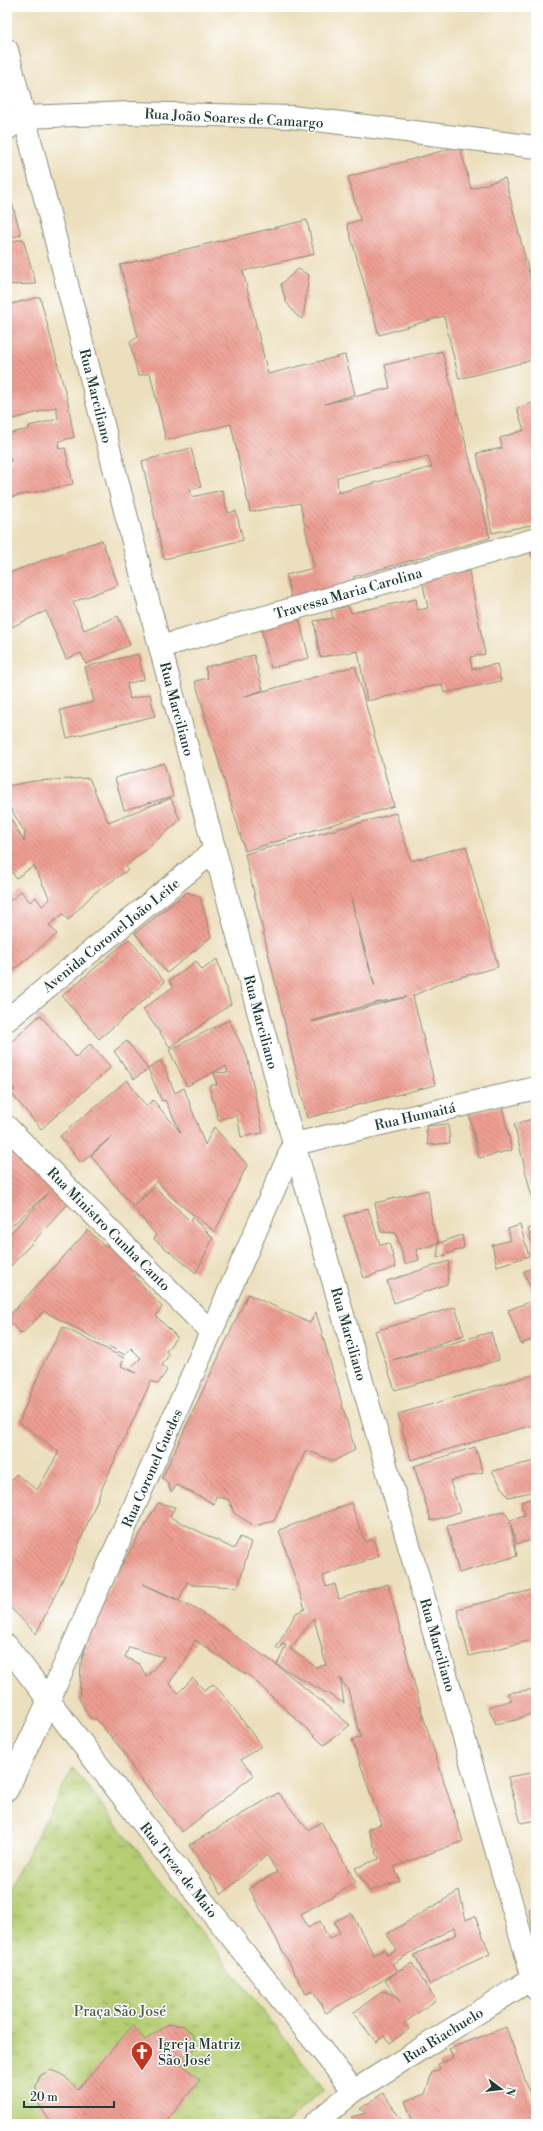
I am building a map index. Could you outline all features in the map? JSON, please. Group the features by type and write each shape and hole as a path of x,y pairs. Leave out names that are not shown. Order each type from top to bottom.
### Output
{"street":[{"name":"Rua Marciliano","path":"7,50 16,123 160,647 294,1144 535,1981"},
{"name":"Rua João Soares de Camargo","path":"16,123 131,113 292,117 536,147"},
{"name":"Travessa Maria Carolina","path":"160,647 536,539"},
{"name":"Avenida Coronel João Leite","path":"7,1020 215,850"},
{"name":"Rua Humaitá","path":"294,1144 536,1088"},
{"name":"Rua Ministro Cunha Canto","path":"7,1126 211,1332"},
{"name":"Rua Coronel Guedes","path":"7,1790 49,1700 294,1144"},
{"name":"Rua Treze de Maio","path":"7,1646 195,1891 354,2091"},
{"name":"Rua Riachuelo","path":"314,2124 354,2091 535,1981"}],"green space":[{"name":"Praça São José","path":"73,1768 324,2089 285,2124 7,2124 7,1893"}],"building":[{"path":"460,146 471,189 505,178 534,293 536,293 536,359 459,379 444,316 379,335 347,224 360,220 348,177"},
{"path":"7,186 21,235 7,239"},
{"path":"307,220 314,254 243,271 268,374 345,355 355,394 325,404 390,388 385,365 442,351 490,538 353,577 355,586 292,601 286,575 314,568 300,503 250,512 231,424 166,440 150,373 138,376 130,342 138,337 120,265","holes":["428,456 432,467 338,493 337,477"]},
{"path":"23,239 36,284 7,285 7,242"},
{"path":"298,269 309,275 303,319 297,316 286,302 281,284"},
{"path":"40,297 68,403 74,437 58,442 59,449 65,448 73,484 7,498 7,462 11,461 7,451 7,434 29,429 29,426 58,419 56,407 7,421 7,305"},
{"path":"536,402 536,524 492,533 477,453 502,448 500,438 524,430 517,408"},
{"path":"191,448 201,487 190,489 192,497 222,490 228,513 236,511 243,540 164,559 142,461"},
{"path":"102,540 118,585 73,602 84,630 118,616 130,645 86,664 81,653 66,659 46,611 7,629 7,574"},
{"path":"536,549 536,568 530,550"},
{"path":"469,571 485,654 470,657 472,669 497,664 501,681 444,693 442,684 367,701 358,651 320,657 314,621 333,618 331,610 348,606 351,613 416,599 418,610 428,608 422,580"},
{"path":"298,615 309,658 271,668 260,625"},
{"path":"138,654 144,679 127,684 130,699 150,694 155,716 67,738 60,710 94,702 85,667"},
{"path":"254,655 263,690 242,697 355,666 394,806 245,851 195,681 208,678 205,667"},
{"path":"164,763 173,796 124,810 115,778"},
{"path":"89,778 108,822 171,798 180,820 126,866 128,870 93,894 68,920 63,914 49,925 57,934 7,975 7,904 21,891 30,902 36,897 42,906 50,899 34,866 16,878 10,870 7,872 7,860 13,856 12,849 7,852 7,813 24,841 25,833 7,802 7,786 34,781"},
{"path":"396,813 411,861 466,846 498,967 443,982 413,996 435,1085 307,1118 245,854","holes":["350,894 375,987 362,944","406,997 312,1022 379,1002"]},
{"path":"187,892 200,897 211,937 167,973 135,933"},
{"path":"129,939 165,982 99,1039 62,996"},
{"path":"217,959 231,1004 170,1047 143,1009 173,987 169,981 196,961 202,970"},
{"path":"40,1015 76,1057 90,1044 111,1067 41,1129 11,1093 15,1090 7,1080 7,1046"},
{"path":"229,1020 247,1056 263,1133 241,1137 237,1115 218,1120 209,1085 217,1085 214,1072 187,1086 169,1050","holes":["226,1066 228,1073 214,1072"]},
{"path":"127,1041 148,1069 134,1079 114,1051"},
{"path":"161,1060 175,1093 184,1088 205,1145 214,1127 247,1165 215,1232 176,1201 157,1181 134,1206 155,1187 190,1221 193,1218 213,1238 196,1273 154,1239 156,1235 91,1156 112,1136 81,1163 60,1136 127,1080 146,1106 153,1100 181,1133 165,1100 162,1101 148,1069"},
{"path":"502,1106 512,1150 479,1158 469,1114"},
{"path":"536,1118 536,1210 535,1210 514,1124"},
{"path":"448,1124 450,1143 428,1145 426,1126"},
{"path":"9,1143 68,1204 7,1270 7,1237 50,1191 7,1230 7,1145"},
{"path":"428,1190 432,1222 439,1243 416,1250 419,1260 405,1264 396,1233 381,1232 375,1203"},
{"path":"368,1208 380,1245 389,1243 396,1267 364,1278 344,1216"},
{"path":"520,1225 529,1256 497,1266 492,1245 511,1240 508,1229"},
{"path":"536,1226 536,1251 534,1251 528,1229"},
{"path":"88,1230 104,1246 112,1246 138,1273 134,1276 162,1307 156,1316 177,1337 166,1351 169,1355 162,1365 167,1370 158,1384 151,1381 103,1486 74,1556 36,1634 7,1604 7,1487 16,1474 37,1490 59,1452 19,1422 44,1362 63,1327 124,1358 121,1366 136,1373 129,1369 141,1358 131,1348 125,1355 44,1311 22,1334 7,1320 7,1318"},
{"path":"462,1235 464,1248 437,1258 439,1243"},
{"path":"449,1261 447,1284 394,1303 387,1281"},
{"path":"536,1267 536,1338 521,1344 508,1310 535,1300 524,1271"},
{"path":"248,1294 310,1323 316,1312 355,1450 334,1461 306,1450 274,1521 254,1526 234,1513 229,1500 216,1496 214,1504 177,1485 171,1492 167,1482 162,1478"},
{"path":"455,1307 464,1335 393,1360 491,1332 499,1360 395,1390 375,1331"},
{"path":"536,1374 536,1424 411,1460 398,1414"},
{"path":"475,1447 483,1472 450,1481 460,1512 431,1521 414,1466"},
{"path":"536,1461 536,1491 508,1497 492,1471"},
{"path":"536,1497 536,1539 517,1544 510,1522 517,1556 459,1573 447,1526 504,1511 510,1520 525,1516 521,1502"},
{"path":"158,1503 175,1507 170,1517 234,1549 240,1537 251,1542 238,1587 192,1585 187,1582 179,1600 143,1584 198,1610 277,1665 350,1725 324,1745 252,1678 195,1640 184,1663 169,1683 178,1693 193,1678 204,1690 213,1684 227,1699 261,1746 241,1760 254,1775 182,1832 134,1770 122,1750 97,1720 90,1718 79,1699 81,1663 89,1635 118,1572","holes":["129,1647 164,1657 147,1677 139,1664 125,1657"]},
{"path":"351,1503 365,1542 373,1539 379,1556 323,1576 326,1587 335,1584 339,1599 388,1584 423,1716 463,1841 394,1867 400,1881 369,1891 355,1868 379,1859 368,1829 381,1824 352,1740 361,1737 348,1690 340,1678 344,1703 277,1665 286,1645 282,1644 279,1650 276,1648 296,1613 305,1609 279,1530","holes":["314,1618 326,1665 316,1667 290,1649"]},
{"path":"536,1589 536,1639 469,1656 457,1609"},
{"path":"536,1689 536,1711 516,1720 496,1724 488,1707 512,1700 507,1693"},
{"path":"536,1772 536,1820 521,1823 508,1777"},
{"path":"278,1793 308,1830 321,1822 356,1883 301,1914 308,1928 320,1921 329,1939 340,1933 334,1922 351,1913 374,1955 385,1949 387,1955 397,1950 387,1934 459,1891 466,1920 475,1916 490,1954 451,1972 430,1985 414,1955 457,1934 454,1927 392,1964 398,1971 412,1963 436,2000 404,2023 409,2029 390,2043 384,2036 376,2042 353,2013 383,1991 395,1996 401,2003 385,1981 397,1972 326,2013 313,1991 306,1994 249,1888 277,1872 267,1855 222,1894 189,1845"},
{"path":"536,1908 536,1941 535,1941 529,1909"},
{"name":"Igreja Matriz São José","path":"169,2024 184,2026 194,2036 194,2050 182,2064 200,2080 164,2124 52,2124 36,2100 36,2086 40,2076 50,2070 62,2074 78,2089 133,2025 145,2040"},
{"path":"506,2027 529,2091 536,2116 536,2124 414,2124 405,2101 425,2094 432,2072 440,2069 438,2064 453,2058 449,2049"},
{"path":"383,2093 404,2124 355,2124 351,2117 366,2113 360,2109"}],"place":[{"name":"Igreja Matriz São José","path":"142,2072"}]}
